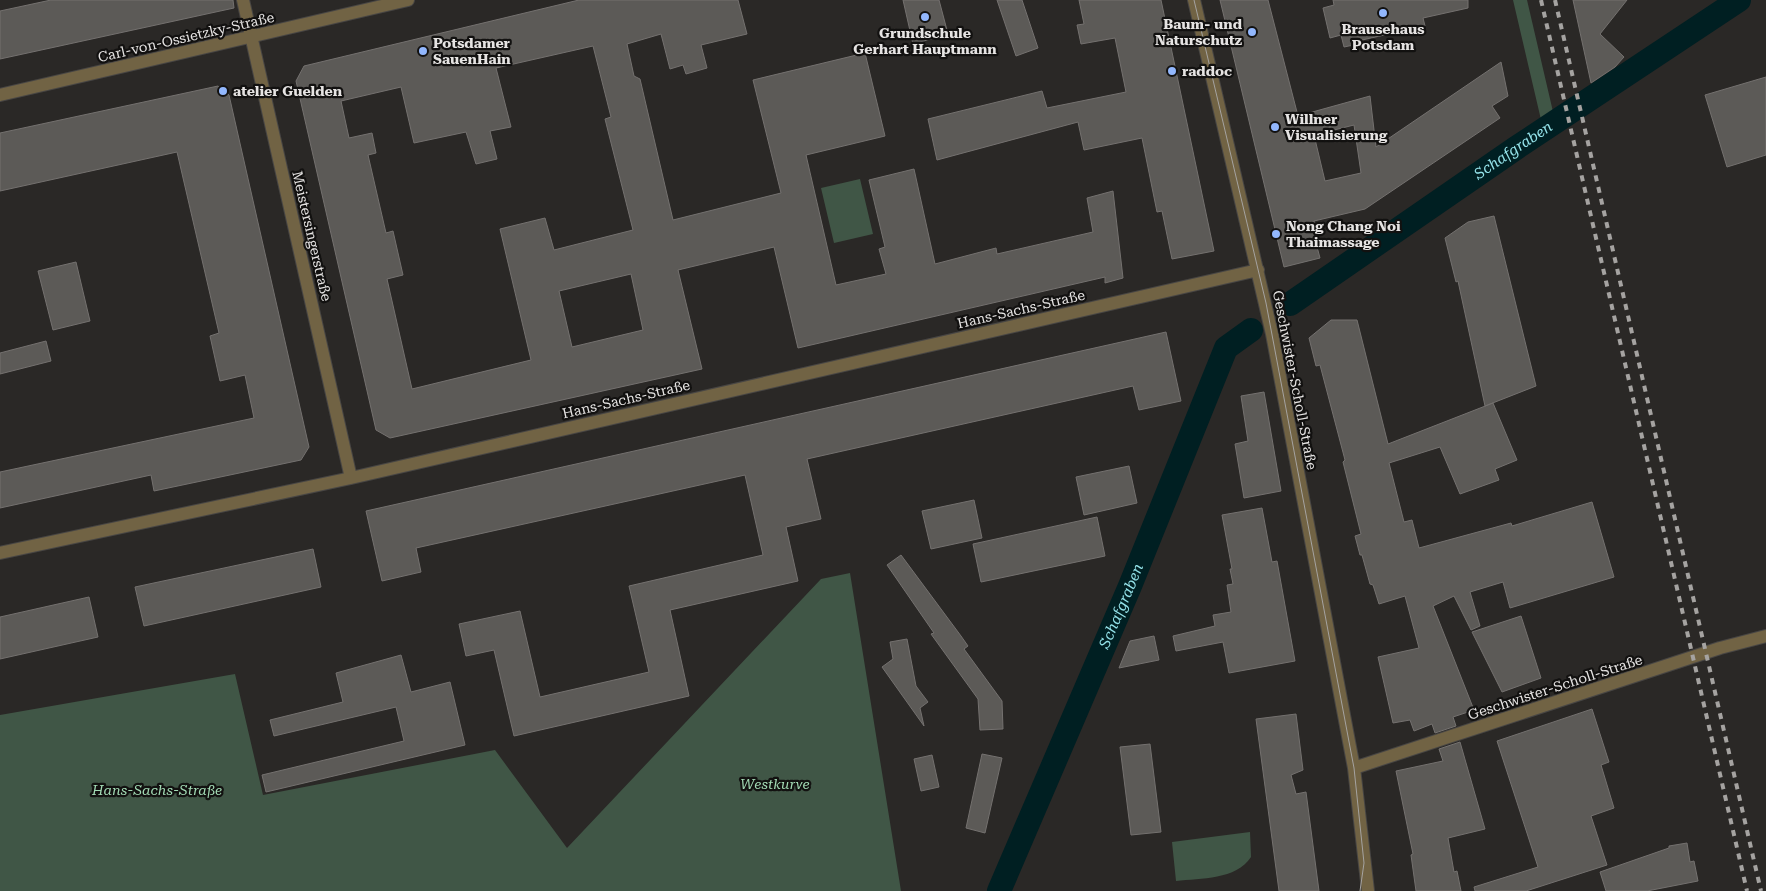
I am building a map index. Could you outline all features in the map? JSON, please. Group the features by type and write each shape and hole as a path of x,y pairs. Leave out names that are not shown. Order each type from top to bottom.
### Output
{"street":[{"name":"Meistersingerstraße","path":"243,0 351,478"},
{"name":"Carl-von-Ossietzky-Straße","path":"0,95 408,0"},
{"name":"Geschwister-Scholl-Straße","path":"1194,0 1266,303 1354,768 1368,891"},
{"name":"Hans-Sachs-Straße","path":"0,553 351,478 1258,270"},
{"name":"Geschwister-Scholl-Straße","path":"1354,768 1720,648 1766,636"}],"green space":[{"path":"1513,0 1527,0 1554,116 1542,124"},
{"path":"860,179 873,234 834,243 821,188"},
{"name":"Westkurve","path":"850,573 901,891 0,891 0,715 235,674 263,795 495,750 567,848 821,579"},
{"path":"1250,832 1251,857 1244,865 1227,874 1176,881 1172,842"}],"building":[{"path":"51,0 233,0 234,8 0,59 0,11"},
{"path":"579,0 738,0 747,34 701,45 707,68 686,74 683,65 670,69 661,34 627,44 634,76 640,79 673,220 781,193 753,80 865,53 885,136 806,155 836,285 886,274 879,249 885,247 869,180 914,169 935,264 996,248 997,254 1093,232 1087,198 1113,191 1123,278 1105,283 1105,277 798,348 774,247 678,270 702,369 390,438 376,430 296,81 304,66","holes":["593,46 611,117 605,119 633,230 554,250 545,218 500,229 531,360 412,389 387,279 403,275 393,231 386,233 368,155 376,153 372,133 349,138 341,101 401,87 414,143 466,132 476,164 497,159 490,131 511,127 496,68","631,274 643,330 572,347 559,291"]},
{"name":"Grundschule Gerhart Hauptmann","path":"903,0 939,0 948,34 913,44"},
{"path":"997,0 1022,0 1038,48 1016,56"},
{"path":"1079,0 1161,0 1214,251 1172,259 1162,211 1157,212 1142,138 1084,150 1078,122 937,160 928,119 1042,91 1047,108 1126,92 1115,38 1081,44 1077,25 1084,24"},
{"path":"1220,0 1268,0 1298,116 1370,96 1376,147 1501,62 1508,96 1492,106 1500,118 1365,209 1314,221 1319,242 1316,243 1320,258 1284,267","holes":["1354,125 1361,173 1325,181 1314,135"]},
{"path":"1333,0 1468,0 1468,8 1423,18 1425,26 1362,40 1363,43 1344,47 1341,35 1330,38 1323,8 1334,5"},
{"path":"1573,0 1627,0 1600,34 1624,57 1615,67 1591,83"},
{"path":"1766,77 1766,155 1727,167 1705,95"},
{"path":"218,86 229,95 309,447 301,460 154,491 151,475 0,508 0,472 254,418 245,375 220,381 210,336 219,333 177,152 0,191 0,133"},
{"path":"1494,216 1536,386 1485,406 1458,281 1456,282 1445,238 1468,222"},
{"path":"76,262 90,321 53,330 38,271"},
{"path":"1331,320 1357,320 1388,444 1493,403 1517,460 1495,469 1499,480 1460,494 1440,447 1389,463 1404,522 1412,520 1419,548 1511,523 1512,526 1592,502 1614,577 1510,608 1503,582 1470,592 1480,626 1471,630 1454,596 1433,606 1474,710 1453,717 1456,726 1435,733 1432,724 1414,731 1410,720 1393,723 1378,657 1419,648 1405,596 1379,604 1373,585 1370,584 1362,555 1360,555 1355,536 1361,534 1343,462 1345,460 1320,365 1316,366 1309,338"},
{"path":"1166,332 1181,401 1139,410 1133,386 807,459 821,519 786,527 798,581 670,610 689,696 514,736 494,650 466,656 459,624 520,611 540,697 649,672 629,586 763,555 745,475 416,548 421,572 382,581 366,511"},
{"path":"46,341 51,361 0,374 0,353"},
{"path":"1264,392 1281,491 1244,498 1235,444 1248,441 1241,396"},
{"path":"1129,466 1137,503 1084,515 1076,477"},
{"path":"974,500 982,538 931,549 922,511"},
{"path":"1262,508 1272,562 1277,561 1295,661 1229,673 1223,642 1176,651 1173,636 1215,626 1213,615 1231,612 1227,585 1233,584 1230,569 1232,569 1222,515"},
{"path":"1097,517 1105,556 981,582 973,544"},
{"path":"313,549 321,587 144,626 135,587"},
{"path":"901,555 968,646 964,649 1002,701 1003,729 980,730 978,699 931,634 934,633 887,565"},
{"path":"89,597 98,637 0,659 0,617"},
{"path":"1521,616 1541,678 1502,692 1472,632"},
{"path":"1154,636 1159,660 1119,668 1130,641"},
{"path":"907,639 916,686 928,702 920,708 924,726 882,667 893,659 890,642"},
{"path":"401,655 411,692 450,682 465,745 266,792 262,775 404,741 396,707 274,736 270,720 343,702 336,673"},
{"path":"1592,709 1609,762 1601,765 1614,808 1591,816 1607,865 1526,891 1475,891 1474,887 1538,867 1497,741"},
{"path":"1296,714 1303,770 1291,775 1296,794 1306,792 1319,891 1279,891 1256,719"},
{"path":"1460,742 1485,829 1448,838 1454,872 1457,871 1461,891 1416,891 1411,855 1413,854 1396,771 1443,761 1439,749"},
{"path":"1150,744 1161,832 1131,835 1120,747"},
{"path":"982,754 1002,758 985,833 966,828"},
{"path":"932,755 939,787 921,791 914,759"},
{"path":"1687,843 1690,862 1694,861 1698,881 1647,891 1606,891 1600,872 1669,848 1669,846"}],"waterway":[{"name":"Schafgraben","path":"1290,304 1516,148 1739,0"},
{"name":"Schafgraben","path":"999,891 1130,586 1226,348 1251,330"}],"tram line":[{"path":"1194,0 1266,303 1354,768 1364,863 1360,891"}],"railway":[{"path":"1541,0 1747,891"},
{"path":"1555,0 1761,891"}],"place":[{"name":"Brausehaus Potsdam","path":"1383,13"},
{"name":"Grundschule Gerhart Hauptmann","path":"925,17"},
{"name":"Baum- und Naturschutz","path":"1252,32"},
{"name":"Potsdamer SauenHain","path":"423,51"},
{"name":"raddoc","path":"1172,71"},
{"name":"atelier Guelden","path":"223,91"},
{"name":"Willner Visualisierung","path":"1275,127"},
{"name":"Nong Chang Noi Thaimassage","path":"1276,234"}]}
